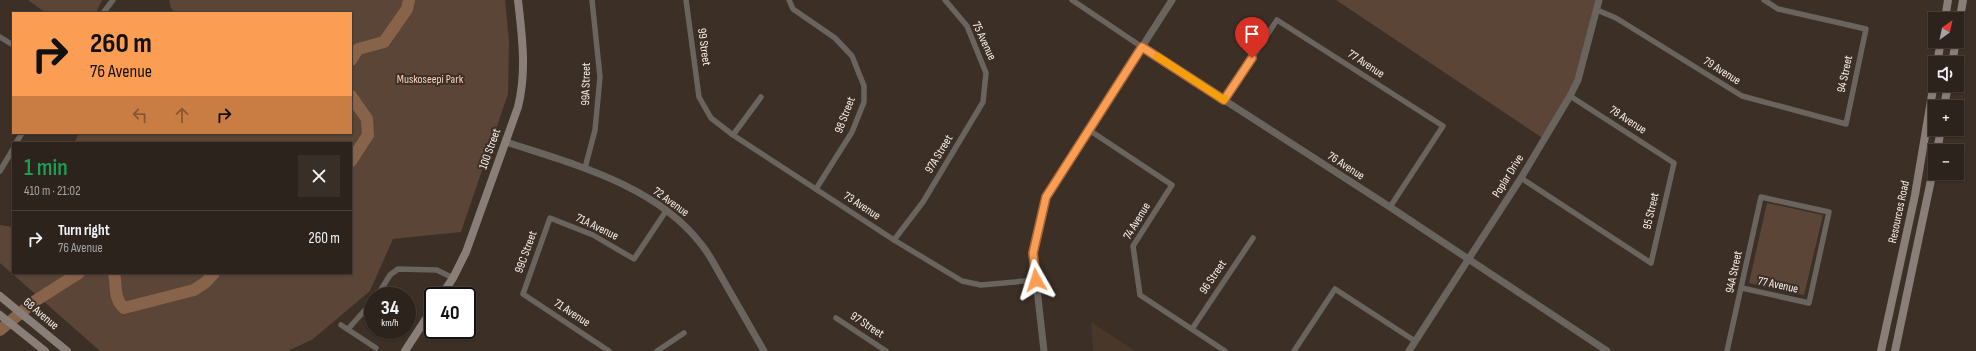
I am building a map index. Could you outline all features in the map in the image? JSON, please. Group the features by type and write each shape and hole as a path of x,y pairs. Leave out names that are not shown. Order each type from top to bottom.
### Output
{"main road":[{"name":"100 Street","path":"447,287 466,252 518,107 524,75 523,44 518,0"},
{"path":"1946,12 1948,0"},
{"path":"1961,12 1963,0"},
{"name":"Resources Road","path":"1881,351 1915,195 1932,92"},
{"path":"1895,351 1931,180"},
{"name":"68 Avenue","path":"0,296 65,349"},
{"path":"0,315 44,351"},
{"path":"405,351 424,322"}],"street":[{"path":"104,12 112,0"},
{"name":"99A Street","path":"584,168 595,130 600,77 592,0"},
{"name":"99 Street","path":"686,0 700,97"},
{"name":"98 Street","path":"789,0 793,8 836,38 852,56 864,86 864,102 852,132 816,189"},
{"name":"75 Avenue","path":"945,0 967,26 986,73"},
{"name":"76 Avenue","path":"1072,0 1142,47 1390,207 1607,351"},
{"path":"1044,351 1033,253 1046,197 1172,0"},
{"name":"Poplar Drive","path":"1409,351 1521,178 1570,96 1578,80 1599,0"},
{"name":"94 Street","path":"1764,0 1778,9 1866,29 1846,124"},
{"name":"79 Avenue","path":"1597,10 1616,18 1742,96 1846,124"},
{"name":"77 Avenue","path":"1224,100 1277,20 1443,126 1390,207"},
{"path":"0,37 12,44"},
{"name":"97A Street","path":"894,240 923,202 983,102 986,73"},
{"name":"78 Avenue","path":"1570,96 1674,163"},
{"name":"73 Avenue","path":"700,97 711,118 733,135 894,240 962,281 981,285 1036,280"},
{"path":"733,135 761,97"},
{"name":"74 Avenue","path":"1089,130 1172,185 1133,246 1140,295 1225,351"},
{"name":"72 Avenue","path":"506,142 584,168 620,184 679,220 702,245 764,351"},
{"path":"0,171 12,151"},
{"name":"95 Street","path":"1521,178 1651,263 1674,163"},
{"name":"94A Street","path":"1727,351 1761,197 1829,212 1809,303"},
{"name":"71A Avenue","path":"550,218 593,235 634,259 666,211"},
{"name":"99C Street","path":"523,294 550,218"},
{"name":"96 Street","path":"1192,329 1253,238"},
{"path":"383,287 390,275 398,270 437,270 453,278"},
{"name":"77 Avenue","path":"1742,288 1809,303"},
{"path":"1294,351 1335,289 1415,341"},
{"name":"71 Avenue","path":"523,294 610,351"},
{"path":"348,329 364,311"},
{"name":"97 Street","path":"836,318 886,351"},
{"path":"341,325 376,348"},
{"path":"657,351 684,333"}],"shaded area":[{"path":"1091,322 1135,351 1093,351"}],"green space":[{"path":"28,0 102,0 96,12 45,12"},
{"name":"Muskoseepi Park","path":"169,0 505,0 509,40 508,94 461,232 393,239 372,287 364,287 364,296 313,339 288,351 100,351 12,274 352,274 352,142 74,142 78,134 352,134 352,12 175,12 171,8"},
{"path":"1336,0 1599,0 1578,80 1544,139"},
{"path":"1767,203 1823,215 1804,295 1749,283"},
{"name":"Muskoseepi Park","path":"0,225 12,227 12,274 0,263"}],"waterway":[{"path":"352,58 358,49 384,42 407,9 409,0"},
{"path":"352,97 367,119 368,135 352,159"},
{"path":"0,330 35,301 77,274"},
{"path":"114,274 118,300 124,308 194,290 206,282 213,274"}],"slow traffic":[{"path":"1157,56 1224,100 1225,98"}],"route":[{"path":"1036,280 1033,253 1046,197 1142,47 1224,100 1252,58"}]}
